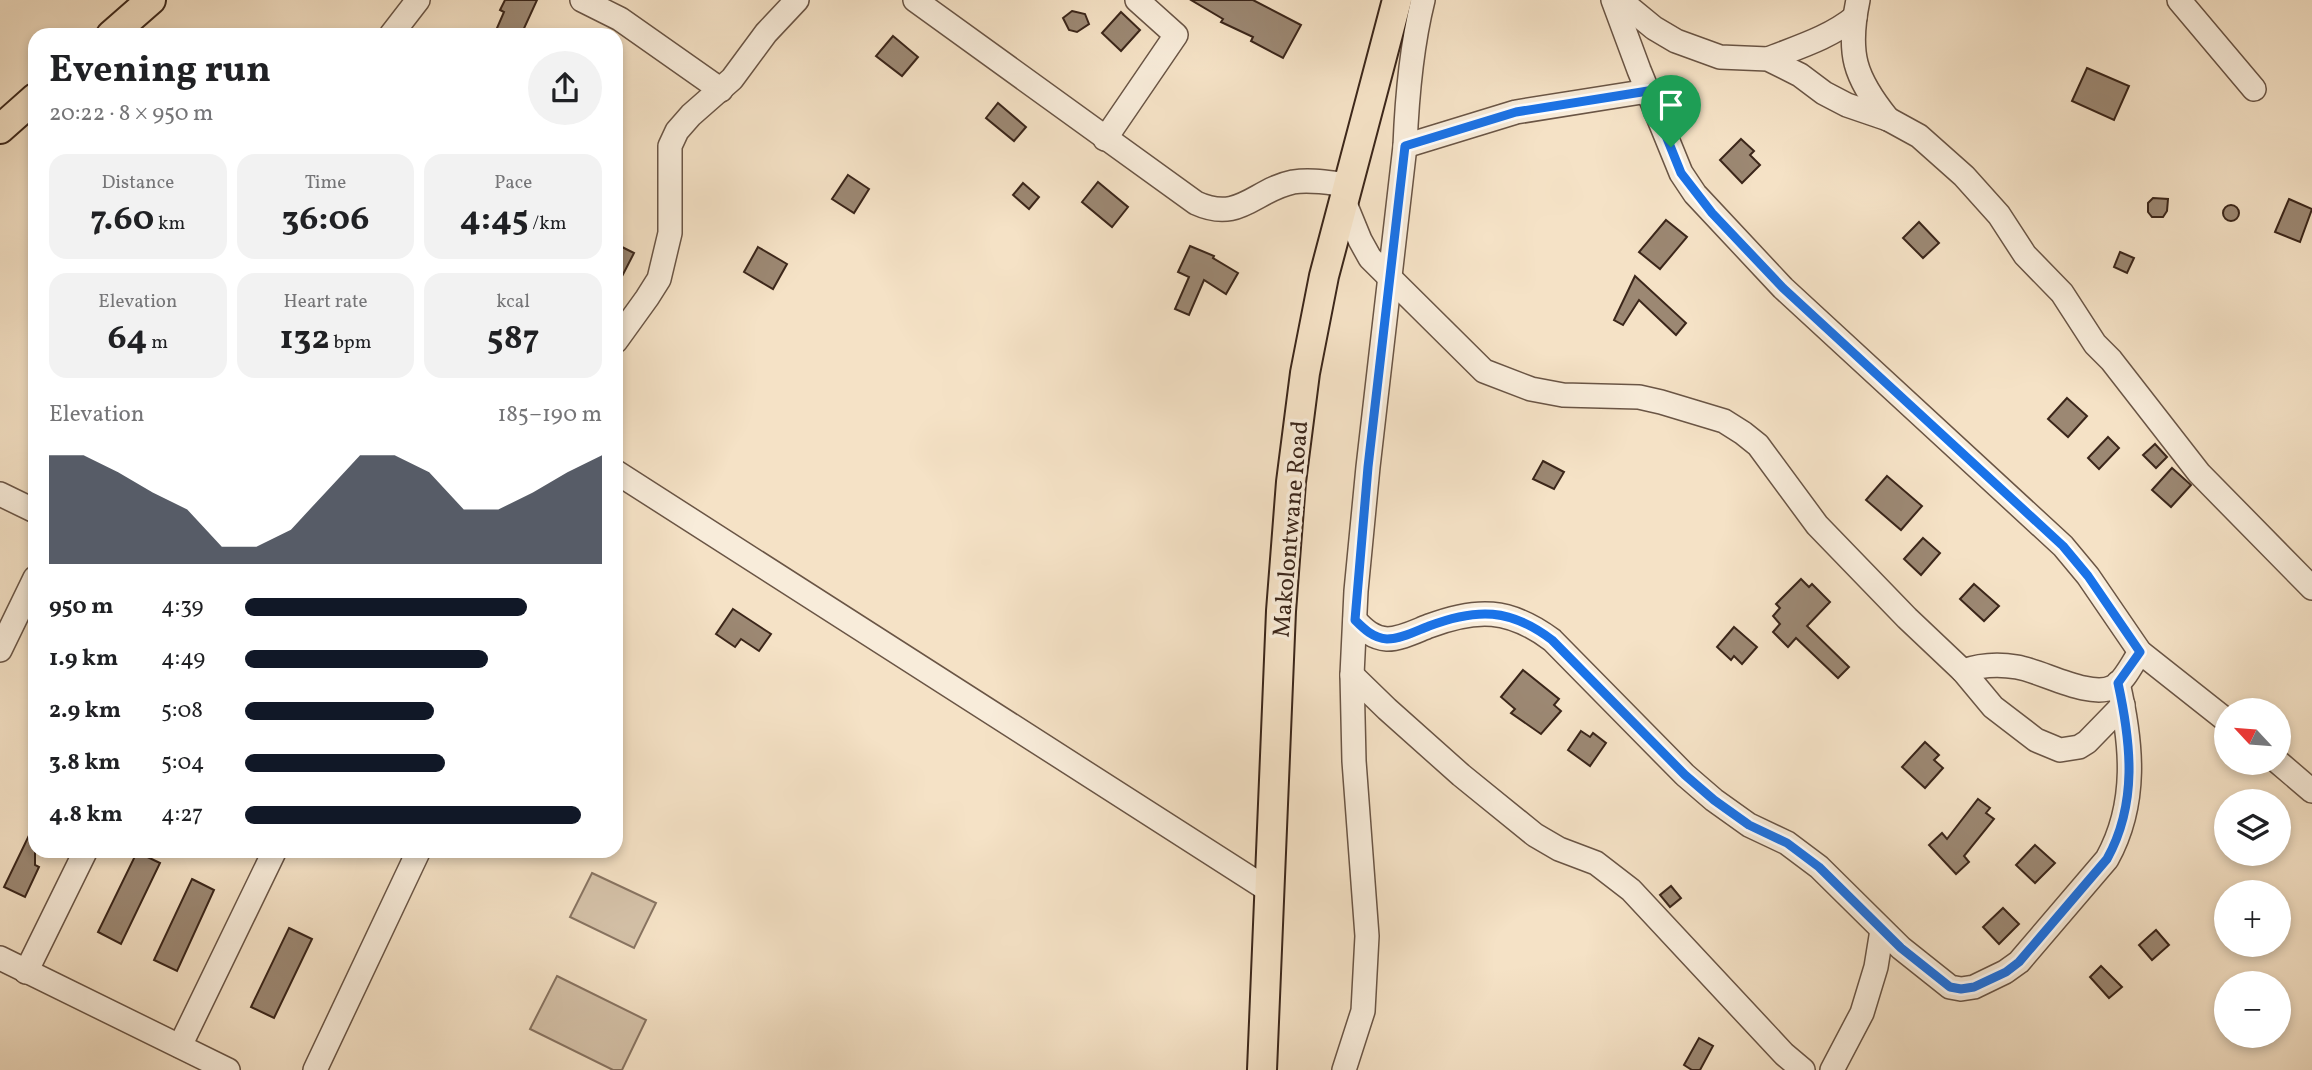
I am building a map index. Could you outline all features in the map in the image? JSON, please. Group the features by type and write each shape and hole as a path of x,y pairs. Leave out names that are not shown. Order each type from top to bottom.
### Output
{"main road":[{"path":"119,28 151,0"},
{"name":"Makolontwane Road","path":"1262,1070 1281,611 1291,482 1305,373 1324,276 1397,0"},
{"path":"0,129 28,107"}],"street":[{"path":"396,28 418,0"},
{"path":"582,0 620,19 721,90"},
{"path":"623,332 659,279 666,253 670,233 670,146 677,131 732,79 766,33 797,0"},
{"path":"915,0 1105,139 1210,210 1225,211 1293,182 1311,180 1346,193 1360,240 1370,258 1484,372 1531,390 1563,395 1639,397 1661,402 1724,421 1743,433 1758,445 1817,525 1907,618 1963,671 1993,707 2036,740 2052,748 2071,749 2087,742 2121,694 2140,652"},
{"path":"1105,139 1176,35 1137,0"},
{"path":"1344,1070 1363,1011 1367,936 1354,761 1352,676 1355,620 1368,467 1405,146 1412,55 1423,0"},
{"path":"1613,0 1681,173 1703,204 1783,288 2063,546 2088,576 2140,652 2214,711"},
{"path":"1620,0 1654,28 1676,41 1720,57 1768,59 1847,105 1888,119 1919,136 1964,176 1998,215 2025,255 2062,293 2095,344 2119,370 2199,473 2312,587"},
{"path":"2179,0 2254,89"},
{"path":"1768,59 1840,29 1856,8"},
{"path":"1856,8 1853,55 1859,77 1868,94 1888,119"},
{"path":"1405,146 1516,112 1648,91"},
{"path":"623,476 1270,891"},
{"path":"0,494 28,508"},
{"path":"0,650 28,592"},
{"path":"1355,620 1368,633 1387,639 1399,638 1447,619 1486,612 1503,614 1537,629 1552,640 1705,792 1749,825 1787,843 1819,867 1901,948 1950,987 1961,989 1974,987 2006,972 2019,962 2107,859 2118,839 2127,806 2130,781 2121,694"},
{"path":"1963,671 1982,667 2019,667 2090,689 2112,688 2121,694"},
{"path":"1352,676 1461,775 1535,835 1559,849 1596,863 1631,890 1766,1035 1803,1070"},
{"path":"2291,772 2312,791"},
{"path":"26,972 82,858"},
{"path":"180,1046 271,858"},
{"path":"315,1070 415,858"},
{"path":"1832,1070 1862,1013 1876,967 1882,930"},
{"path":"0,958 228,1070"}],"shaded area":[{"path":"592,873 656,903 634,948 570,917"},
{"path":"557,976 646,1020 622,1070 613,1070 530,1029"}],"building":[{"path":"505,0 537,0 524,28 497,28 504,12 500,10"},
{"path":"1191,0 1253,0 1301,25 1283,58 1251,41 1253,37 1221,22 1223,19"},
{"path":"1072,11 1085,14 1089,24 1077,32 1069,30 1063,18"},
{"path":"1121,12 1140,30 1121,51 1102,33"},
{"path":"893,36 918,57 902,76 876,56"},
{"path":"2087,68 2129,86 2114,120 2072,101"},
{"path":"998,103 1026,127 1014,141 986,118"},
{"path":"1741,139 1754,151 1750,155 1760,165 1742,183 1720,160"},
{"path":"848,175 869,189 854,213 832,199"},
{"path":"1098,182 1128,207 1112,227 1082,202"},
{"path":"1023,183 1039,197 1029,209 1013,195"},
{"path":"2153,198 2168,199 2167,211 2163,217 2152,217 2148,212 2148,203"},
{"path":"2289,199 2312,209 2300,242 2275,232"},
{"path":"2231,205 2239,213 2231,221 2223,213"},
{"path":"1666,220 1687,237 1660,269 1639,252"},
{"path":"1919,222 1939,243 1923,258 1903,238"},
{"path":"1190,246 1214,256 1213,258 1238,273 1226,294 1204,280 1189,315 1175,309 1189,277 1178,272"},
{"path":"758,247 787,264 773,289 744,272"},
{"path":"623,248 634,253 623,274"},
{"path":"2120,252 2134,258 2127,273 2114,267"},
{"path":"1635,276 1686,323 1676,335 1639,300 1623,325 1614,320"},
{"path":"2067,398 2087,416 2068,437 2048,419"},
{"path":"2108,437 2119,448 2099,469 2088,458"},
{"path":"2155,444 2167,457 2156,468 2143,455"},
{"path":"1543,461 1564,472 1554,489 1533,479"},
{"path":"2172,468 2191,485 2171,507 2152,490"},
{"path":"1887,476 1922,506 1901,530 1866,500"},
{"path":"1923,538 1940,553 1921,575 1904,559"},
{"path":"1801,579 1809,587 1812,584 1830,602 1807,626 1849,667 1838,678 1796,638 1788,647 1773,632 1780,624 1773,616 1780,608 1776,604"},
{"path":"1974,584 1999,606 1984,621 1960,599"},
{"path":"733,609 771,634 759,651 741,639 735,647 716,634"},
{"path":"1734,627 1757,647 1742,664 1734,656 1731,660 1717,647"},
{"path":"1523,670 1559,699 1554,705 1561,711 1541,734 1511,713 1515,709 1501,697"},
{"path":"1581,731 1590,737 1593,733 1606,743 1590,766 1568,750"},
{"path":"1925,742 1939,755 1934,760 1943,768 1925,788 1902,767"},
{"path":"1978,799 1990,808 1986,813 1994,819 1964,856 1969,862 1956,874 1929,845 1942,833 1947,839"},
{"path":"28,837 28,858 35,858 35,865 39,867 25,897 4,887"},
{"path":"2035,845 2055,863 2035,883 2016,865"},
{"path":"134,858 150,858 160,863 121,944 98,932"},
{"path":"192,879 214,890 177,971 154,960"},
{"path":"1671,886 1681,898 1670,907 1660,895"},
{"path":"2003,908 2019,924 1999,944 1983,927"},
{"path":"289,928 312,939 274,1018 251,1007"},
{"path":"2156,930 2169,945 2152,960 2139,945"},
{"path":"2101,966 2122,987 2109,998 2090,977"},
{"path":"1699,1038 1713,1046 1700,1070 1692,1070 1684,1065"}],"route":[{"path":"1648,91 1671,147 1681,173 1695,194 1783,288 2063,546 2088,576 2140,652 2118,683 2130,758 2130,781 2127,806 2118,839 2107,859 2019,962 2006,972 1974,987 1950,987 1940,980 1901,948 1819,867 1787,843 1749,825 1714,800 1685,775 1552,640 1537,629 1503,614 1486,612 1447,619 1399,638 1387,639 1368,633 1355,620 1368,467 1405,146 1516,112 1648,91"}]}
